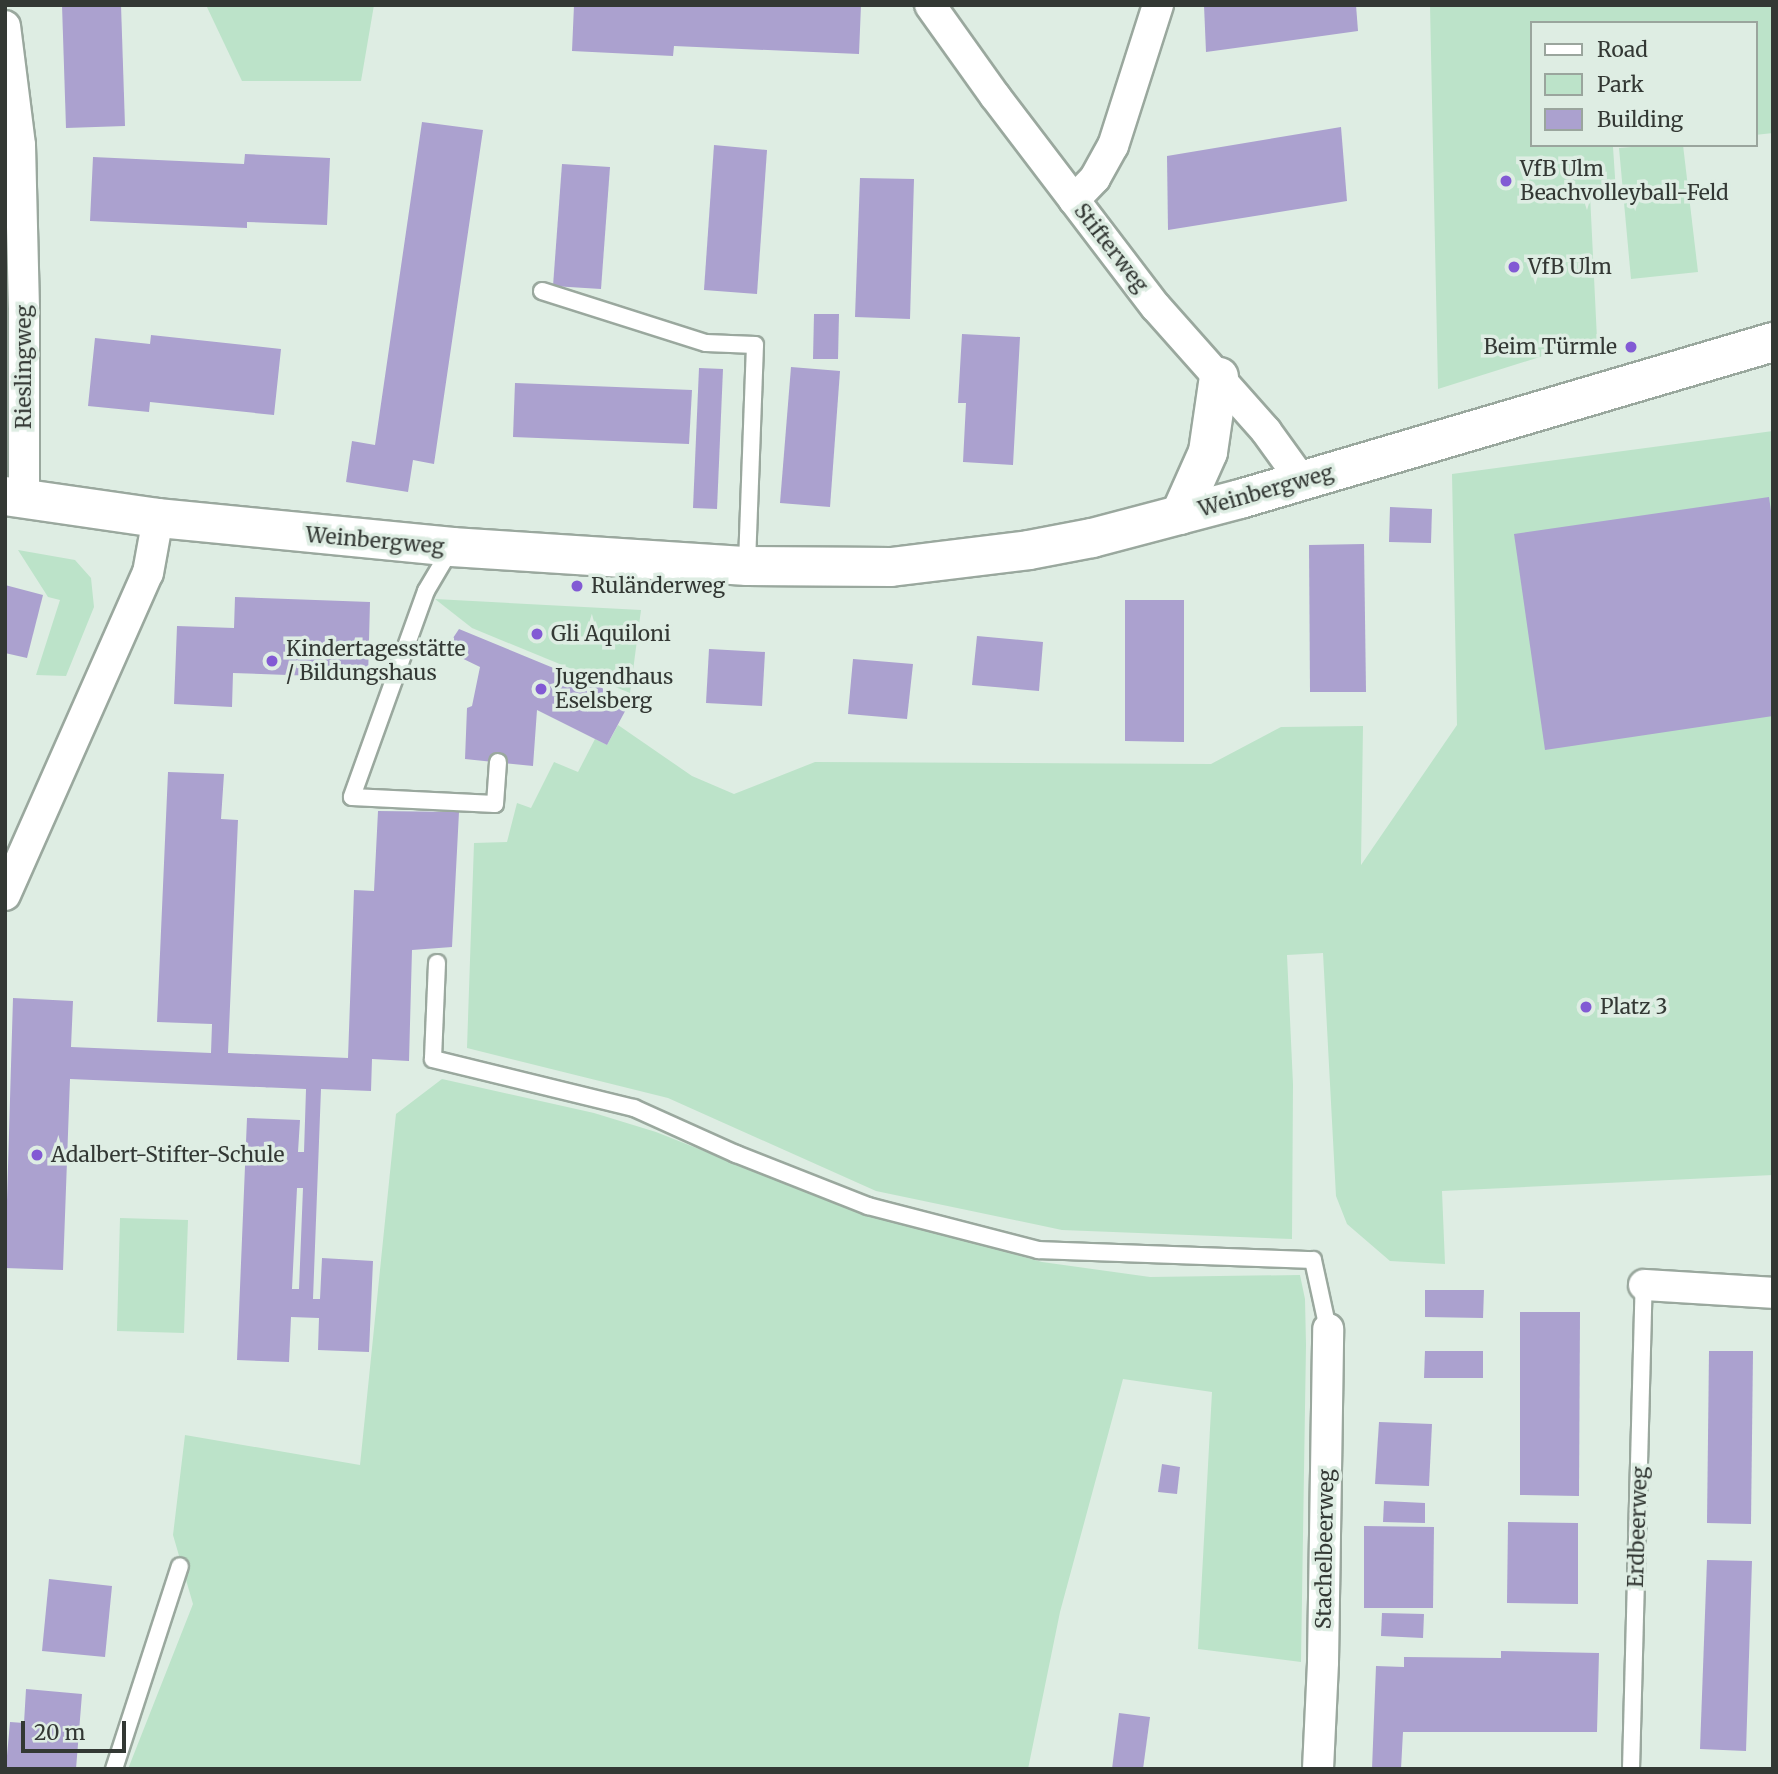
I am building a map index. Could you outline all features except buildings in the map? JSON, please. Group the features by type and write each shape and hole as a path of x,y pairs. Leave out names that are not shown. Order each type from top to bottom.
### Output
{"street":[{"name":"Stifterweg","path":"930,5 1156,307 1266,431 1301,481"},
{"path":"1074,200 1095,178 1113,146 1158,5"},
{"name":"Rieslingweg","path":"5,26 20,145 24,309 15,498"},
{"name":"Weinbergweg","path":"15,498 158,518 452,547 747,566 891,567 963,559 1092,538 1301,481 1773,342"},
{"path":"1180,515 1208,452 1219,377"},
{"path":"5,895 148,573 158,518"},
{"path":"1644,1285 1773,1293"},
{"name":"Stachelbeerweg","path":"1318,1769 1324,1662 1328,1329"}],"lane":[{"path":"542,291 706,343 755,345 747,566"},
{"path":"452,547 426,591 352,797 495,804 498,762"},
{"path":"437,963 433,1059 634,1108 736,1154 868,1206 1038,1250 1312,1260 1328,1329"},
{"name":"Erdbeerweg","path":"1631,1769 1644,1285"},
{"path":"114,1769 180,1566"}],"green space":[{"path":"206,5 374,5 361,81 242,81"},
{"name":"VfB Ulm","path":"1430,5 1773,5 1773,133 1757,135 1757,21 1530,21 1530,147 1613,147 1616,192 1590,194 1597,339 1438,389"},
{"path":"1683,147 1698,272 1631,279 1619,148"},
{"path":"1773,431 1773,1175 1442,1191 1445,1264 1390,1261 1347,1224 1336,1196 1323,953 1287,955 1293,1084 1292,1239 1062,1230 876,1191 668,1098 467,1048 474,843 507,842 517,803 531,808 554,762 578,772 595,739 607,745 618,725 692,776 734,794 815,762 1211,764 1281,727 1363,726 1361,865 1457,725 1452,474"},
{"path":"18,550 75,560 91,578 94,607 66,676 36,675 60,600 48,597"},
{"path":"435,599 641,610 630,693 472,628"},
{"path":"442,1079 594,1113 656,1132 851,1209 1042,1262 1150,1277 1300,1275 1305,1299 1306,1345 1301,1662 1198,1649 1212,1392 1123,1379 1060,1612 1028,1769 128,1769 193,1604 173,1535 185,1435 360,1465 396,1114"},
{"path":"120,1218 188,1220 184,1333 117,1331"}],"place":[{"name":"VfB Ulm Beachvolleyball-Feld","path":"1506,181"},
{"name":"VfB Ulm","path":"1514,267"},
{"name":"Beim Türmle","path":"1631,347"},
{"name":"Ruländerweg","path":"577,586"},
{"name":"Gli Aquiloni","path":"537,634"},
{"name":"Kindertagesstätte / Bildungshaus","path":"272,661"},
{"name":"Jugendhaus Eselsberg","path":"541,689"},
{"name":"Platz 3","path":"1586,1007"},
{"name":"Adalbert-Stifter-Schule","path":"37,1155"}]}
